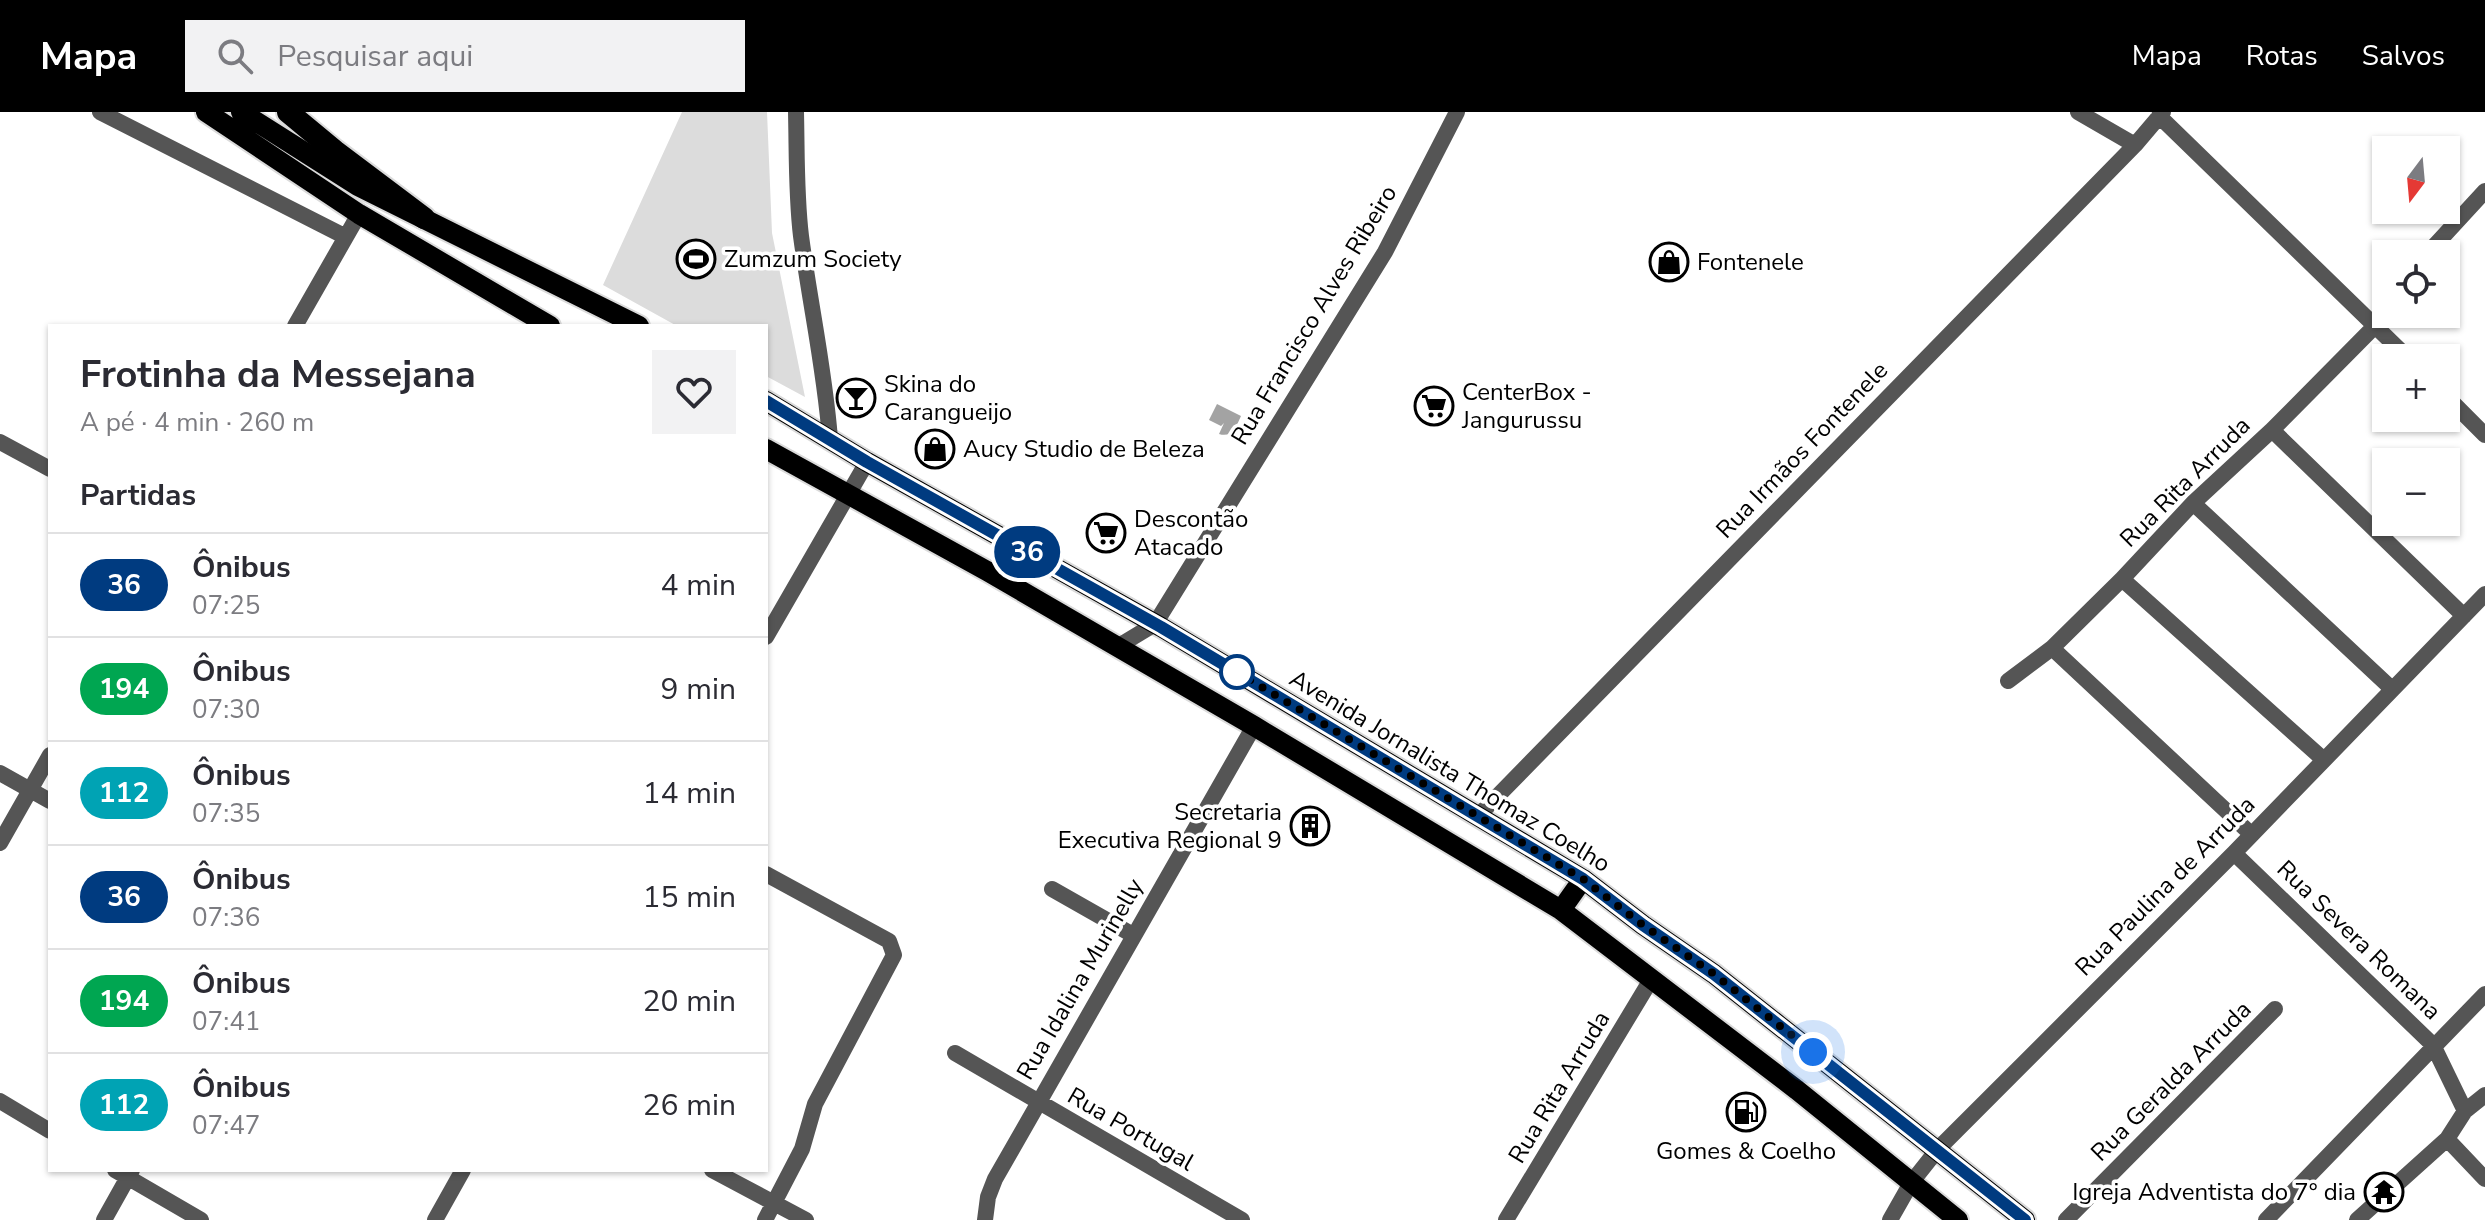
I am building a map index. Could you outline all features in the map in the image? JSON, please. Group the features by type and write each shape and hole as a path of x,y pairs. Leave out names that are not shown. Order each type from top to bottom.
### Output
{"highway":[{"path":"288,112 424,218"}],"main road":[{"path":"206,112 359,214 547,324"},
{"path":"241,112 358,186 627,323"},
{"name":"Avenida Jornalista Thomaz Coelho","path":"768,402 867,462 1155,624 1583,879 1714,974 2025,1220"},
{"path":"768,450 1254,726 1561,910 1797,1090 1958,1220"},
{"path":"1419,825 1439,793"},
{"path":"1561,910 1583,879"}],"street":[{"path":"100,112 346,237"},
{"path":"796,112 796,185 801,234 826,385 830,439"},
{"name":"Rua Francisco Alves Ribeiro","path":"1117,647 1155,624 1385,252 1457,112"},
{"path":"2078,112 2135,145"},
{"path":"2161,114 2372,321"},
{"name":"Rua Irmãos Fontenele","path":"1478,816 2135,145 2161,114"},
{"path":"2440,240 2485,191"},
{"path":"296,324 359,214"},
{"name":"Rua Rita Arruda","path":"2008,681 2052,648 2193,503 2272,430 2373,328"},
{"path":"2379,328 2394,344"},
{"path":"2460,410 2485,435"},
{"path":"2272,430 2464,616"},
{"path":"0,442 48,468"},
{"path":"768,633 867,462"},
{"path":"2193,503 2392,689"},
{"path":"2122,579 2324,760"},
{"name":"Rua Paulina de Arruda","path":"1890,1220 1911,1183 1938,1149 2234,853 2485,594"},
{"path":"2052,648 2251,834"},
{"name":"Rua Idalina Murinelly","path":"985,1220 988,1197 995,1179 1254,726"},
{"path":"0,843 48,758"},
{"path":"0,773 48,800"},
{"name":"Rua Severa Romana","path":"2234,853 2433,1045 2465,1111"},
{"path":"765,1220 802,1149 815,1104 893,959 894,950 889,941 768,875"},
{"path":"1052,889 1133,935"},
{"name":"Rua Rita Arruda","path":"1506,1220 1652,978"},
{"path":"2266,1220 2485,994"},
{"name":"Rua Geralda Arruda","path":"2066,1220 2275,1009"},
{"name":"Rua Portugal","path":"955,1053 1242,1220"},
{"path":"2357,1220 2447,1139 2465,1111 2485,1095"},
{"path":"0,1101 48,1130"},
{"path":"2447,1139 2485,1179"},
{"path":"104,1220 125,1172 201,1220"},
{"path":"435,1220 462,1172"},
{"path":"716,1172 806,1220"}],"shaded area":[{"name":"Zumzum Society","path":"682,112 767,112 772,233 805,397 768,377 768,324 673,324 603,285"},
{"path":"1217,404 1241,416 1233,431 1227,434 1219,434 1224,423 1221,426 1209,420"}],"bus line":[{"name":"36","path":"768,402 867,462 1161,627 1583,879 1714,974 2025,1220"}],"place":[{"name":"Zumzum Society","path":"696,259"},
{"name":"Fontenele","path":"1669,262"},
{"name":"Skina do Carangueijo","path":"856,398"},
{"name":"CenterBox - Jangurussu","path":"1434,406"},
{"name":"Aucy Studio de Beleza","path":"935,449"},
{"name":"Descontão Atacado","path":"1106,533"},
{"name":"Secretaria Executiva Regional 9","path":"1310,826"},
{"name":"Gomes & Coelho","path":"1746,1112"},
{"name":"Igreja Adventista do 7° dia","path":"2384,1192"}],"route":[{"path":"1237,672 1225,665 1583,879 1714,974 1813,1052"}]}
